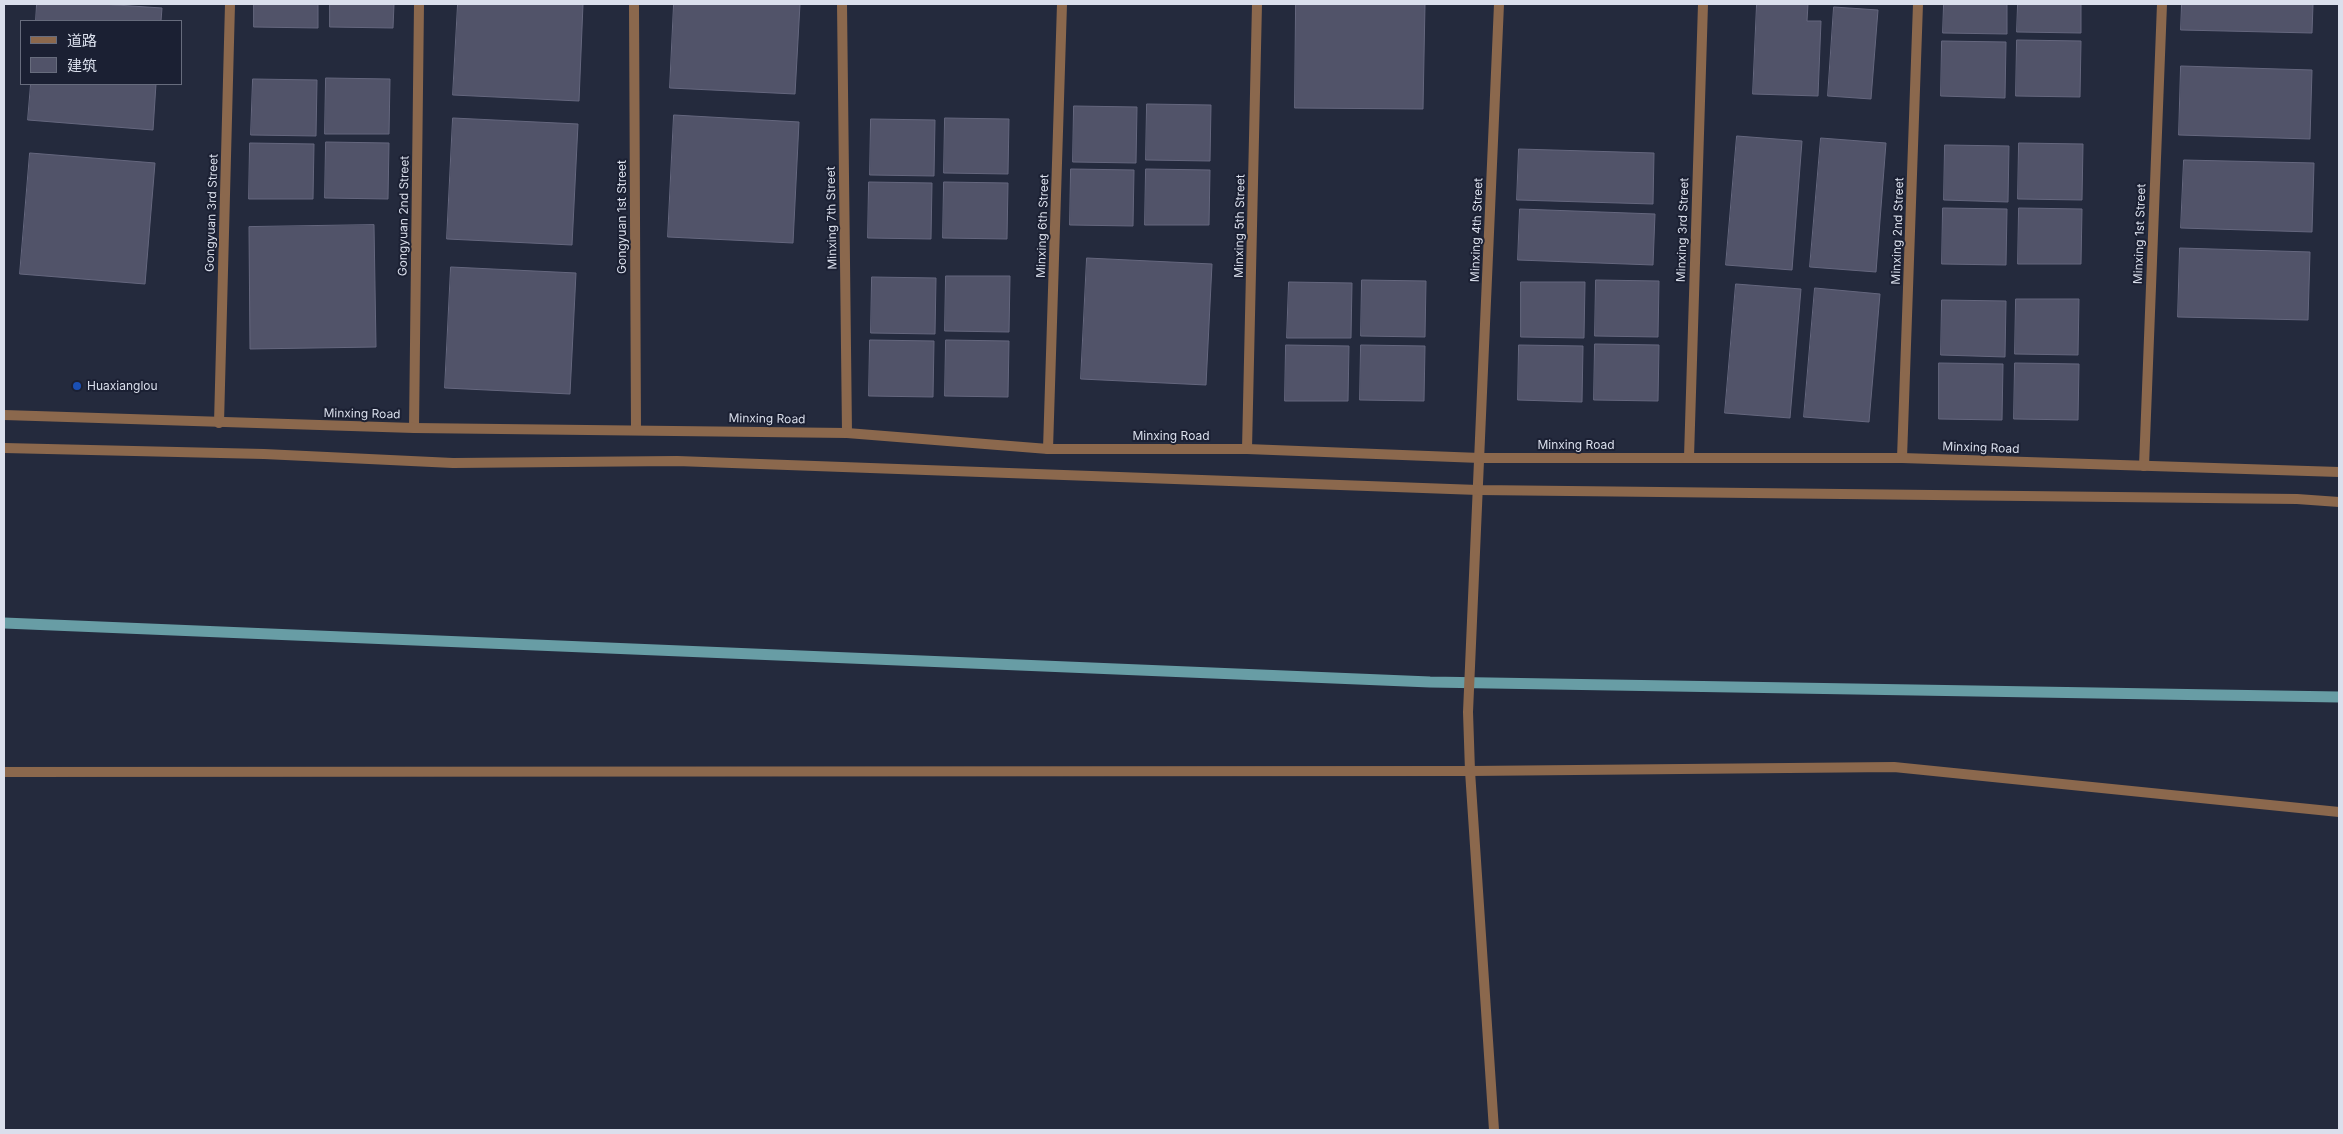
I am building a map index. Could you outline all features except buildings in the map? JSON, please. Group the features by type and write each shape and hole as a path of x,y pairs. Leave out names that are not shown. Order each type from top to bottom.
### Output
{"street":[{"name":"Gongyuan 3rd Street","path":"219,423 230,4"},
{"name":"Gongyuan 2nd Street","path":"414,428 419,4"},
{"name":"Gongyuan 1st Street","path":"634,4 636,430"},
{"name":"Minxing 7th Street","path":"842,4 847,433"},
{"name":"Minxing 6th Street","path":"1048,449 1062,4"},
{"name":"Minxing 5th Street","path":"1247,449 1257,4"},
{"name":"Minxing 4th Street","path":"1494,1130 1470,771 1468,712 1499,4"},
{"name":"Minxing 3rd Street","path":"1689,457 1703,4"},
{"name":"Minxing 2nd Street","path":"1902,458 1918,4"},
{"name":"Minxing 1st Street","path":"2144,466 2162,4"},
{"name":"Minxing Road","path":"4,415 414,428 847,433 1048,449 1247,449 1480,458 1902,458 2339,472"},
{"path":"4,448 264,454 453,463 677,461 1478,490 2297,499 2339,502"},
{"path":"4,772 1470,771 1894,767 2339,812"}],"waterway":[{"path":"4,623 1430,682 2339,697"}],"place":[{"name":"Huaxianglou","path":"77,386"}]}
